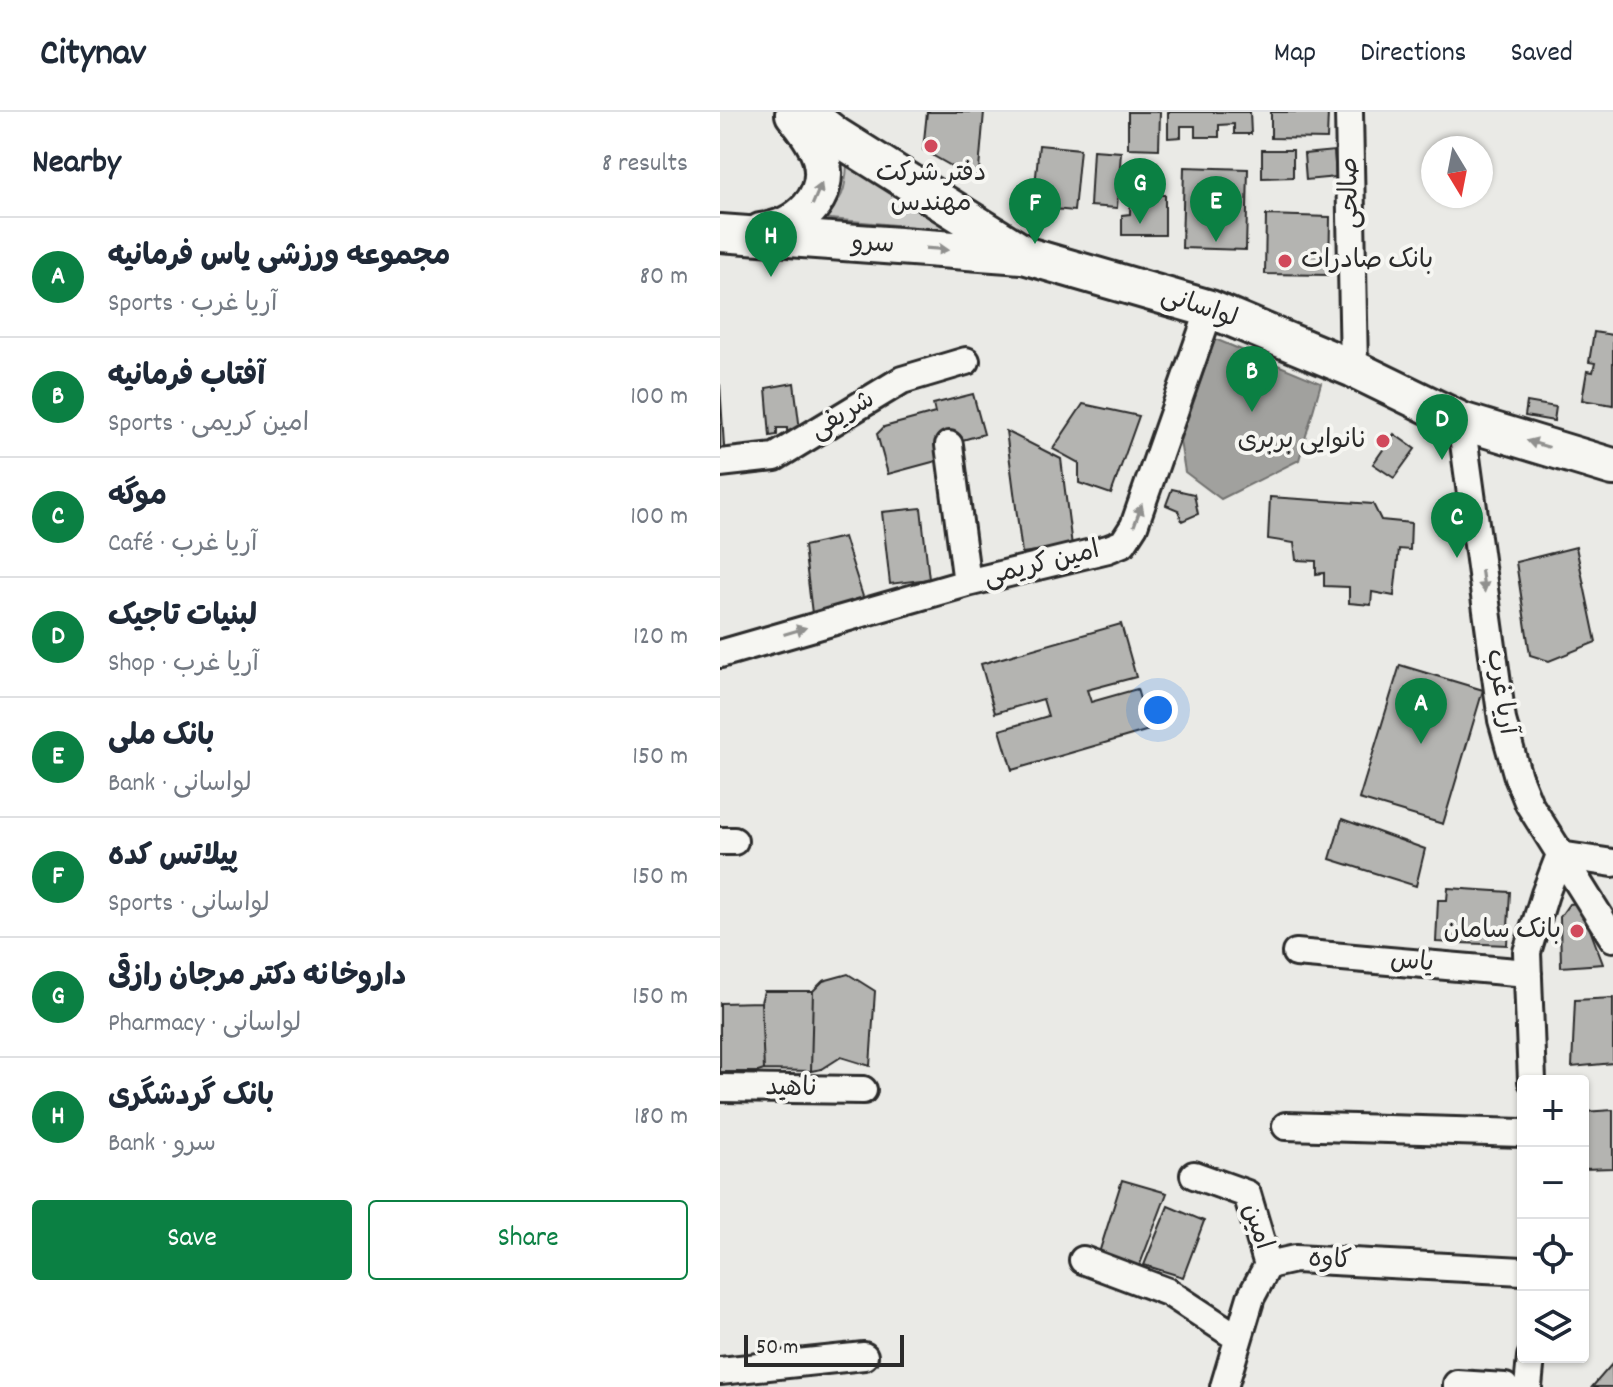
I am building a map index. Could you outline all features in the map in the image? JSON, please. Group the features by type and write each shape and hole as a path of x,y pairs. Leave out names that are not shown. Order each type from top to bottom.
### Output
{"main road":[{"path":"724,234 784,227 801,218 820,193 822,161 793,112"},
{"name":"لواسانی","path":"805,112 836,136 1027,256 1210,309 1354,369 1461,421 1613,467"},
{"name":"سرو","path":"724,234 1027,256"}],"street":[{"name":"صالحی","path":"1349,112 1354,369"},
{"name":"امین کریمی","path":"720,654 967,583 1123,543 1134,526 1210,309"},
{"name":"شریفی","path":"720,463 775,457 902,380 966,361"},
{"name":"آریا غرب","path":"1461,421 1502,720 1518,777 1529,804 1613,938"},
{"path":"949,445 967,583"},
{"path":"1532,1075 1527,952 1545,894 1560,855 1613,863"},
{"name":"یاس","path":"1296,953 1528,973"},
{"name":"ناهید","path":"720,1088 863,1090"},
{"path":"1286,1126 1517,1133"},
{"name":"امین","path":"1194,1175 1247,1194 1268,1265"},
{"name":"کاوه","path":"1268,1265 1295,1259 1517,1271"},
{"path":"1083,1260 1168,1292 1238,1338"},
{"path":"1224,1387 1251,1297 1268,1265"},
{"path":"720,1371 864,1356"},
{"path":"1528,1387 1530,1363"},
{"path":"1457,1387 1457,1384 1505,1387"}],"shaded area":[{"path":"847,163 991,234 820,218 842,195"},
{"path":"1215,339 1321,383 1299,460 1221,499 1185,472 1180,441"}],"building":[{"path":"927,112 984,112 978,181 923,150"},
{"path":"1128,112 1160,112 1159,149 1128,148"},
{"path":"1168,112 1250,112 1251,134 1234,134 1234,124 1219,125 1219,137 1195,137 1195,126 1181,126 1181,137 1168,138"},
{"path":"1271,112 1328,112 1327,139 1271,138"},
{"path":"1039,145 1080,149 1074,211 1033,207"},
{"path":"1093,150 1121,152 1117,208 1090,206"},
{"path":"1262,150 1293,150 1293,177 1262,178"},
{"path":"1334,151 1336,177 1306,180 1304,154"},
{"path":"1131,162 1157,162 1157,195 1165,195 1165,235 1122,235 1122,215 1130,214"},
{"path":"1184,167 1248,169 1246,250 1182,248"},
{"path":"1266,215 1330,217 1329,275 1265,274"},
{"path":"1594,332 1613,335 1613,405 1582,400 1587,371 1593,372 1595,363 1589,362"},
{"path":"794,383 800,430 777,428 777,435 770,436 766,388"},
{"path":"720,384 725,461 720,461"},
{"path":"973,394 984,434 948,444 951,457 888,474 877,434 884,427 935,413 933,404"},
{"path":"1527,402 1556,407 1554,421 1525,416"},
{"path":"1083,404 1139,416 1111,494 1079,483 1079,463 1053,449"},
{"path":"1006,431 1061,459 1072,546 1022,553"},
{"path":"1394,434 1415,449 1394,478 1373,464"},
{"path":"1172,489 1194,494 1198,514 1182,521 1178,510 1166,505"},
{"path":"1270,497 1373,504 1381,520 1411,523 1410,550 1399,549 1394,596 1372,592 1371,605 1349,603 1349,587 1324,586 1324,573 1316,574 1316,561 1296,560 1294,543 1268,539"},
{"path":"921,508 929,579 890,584 882,512"},
{"path":"844,537 866,606 813,622 804,546"},
{"path":"1576,547 1596,642 1549,661 1530,655 1516,562"},
{"path":"1121,624 1136,677 1087,690 1091,702 1137,689 1149,730 1012,770 1000,730 1048,716 1043,699 995,713 981,664"},
{"path":"1400,665 1483,690 1443,824 1359,799"},
{"path":"1342,819 1425,849 1416,886 1330,859"},
{"path":"1448,888 1510,892 1507,945 1436,942 1438,900 1447,900"},
{"path":"1580,903 1603,964 1561,967 1560,917 1569,904"},
{"path":"848,974 875,991 870,1066 841,1057 822,1069 811,1071 813,991 823,981"},
{"path":"764,991 813,991 811,1071 764,1070 761,1002"},
{"path":"1613,998 1613,1063 1572,1067 1575,1000"},
{"path":"761,1002 764,1070 720,1072 720,1003"},
{"path":"1613,1110 1613,1168 1589,1169 1589,1112"},
{"path":"1122,1180 1167,1193 1139,1267 1099,1253"},
{"path":"1168,1206 1204,1221 1183,1277 1144,1265"},
{"path":"1612,1364 1613,1387 1592,1387"}],"place":[{"name":"دفتر شرکت مهندس","path":"931,146"},
{"name":"داروخانه دکتر مرجان رازقی","path":"1140,224"},
{"name":"بانک ملی","path":"1216,242"},
{"name":"پیلاتس کده","path":"1035,244"},
{"name":"بانک صادرات","path":"1285,261"},
{"name":"بانک گردشگری","path":"771,277"},
{"name":"آفتاب فرمانیه","path":"1252,412"},
{"name":"نانوایی بربری","path":"1383,441"},
{"name":"لبنیات تاجیک","path":"1442,460"},
{"name":"موگه","path":"1457,558"},
{"name":"مجموعه ورزشی یاس فرمانیه","path":"1421,744"},
{"name":"بانک سامان","path":"1577,931"}]}
